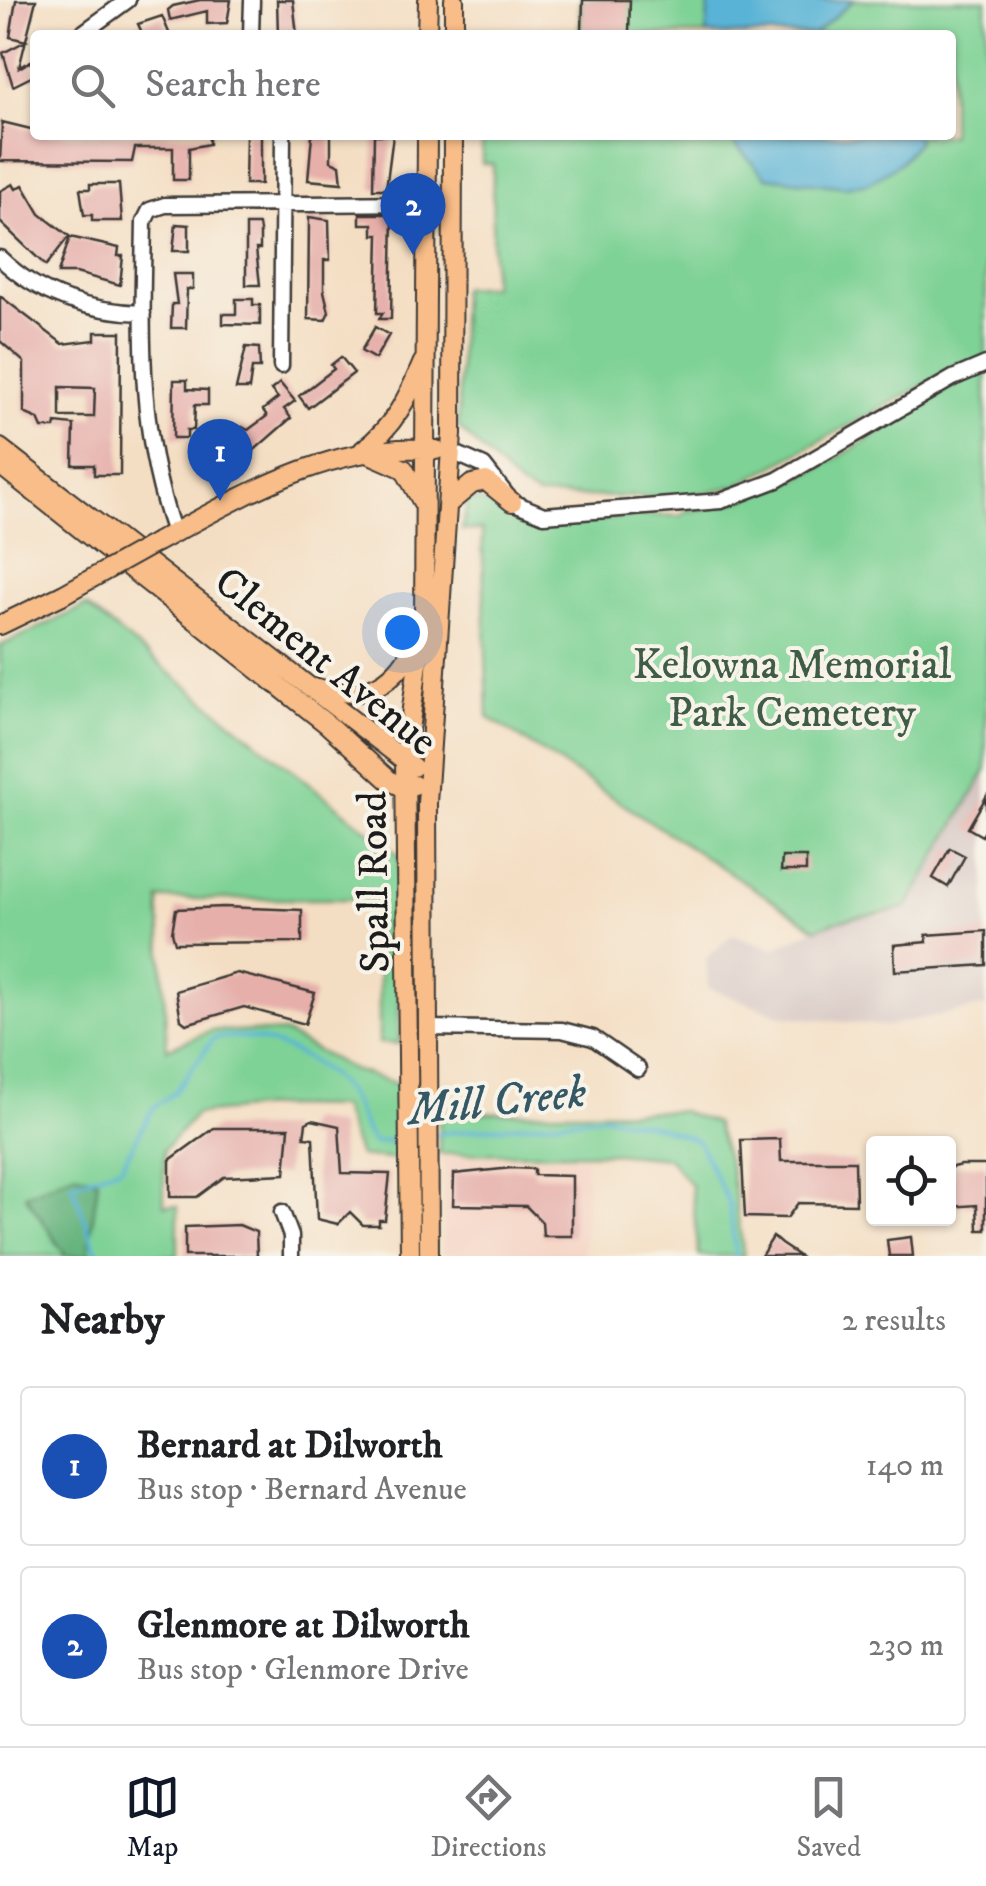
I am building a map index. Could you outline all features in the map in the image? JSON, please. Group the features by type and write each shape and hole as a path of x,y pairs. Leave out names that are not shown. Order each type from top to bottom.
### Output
{"main road":[{"path":"428,0 428,30"},
{"path":"454,0 454,30"},
{"path":"427,140 427,352 450,452"},
{"path":"450,452 453,140"},
{"path":"362,451 380,436 408,401 427,352"},
{"name":"Spall Road","path":"427,352 424,619 405,760 405,788 420,1154 429,1256"},
{"name":"Clement Avenue","path":"0,448 429,780"},
{"path":"0,625 299,473 362,451 450,452"},
{"path":"362,451 404,469 417,486 426,510"},
{"name":"Spall Road","path":"420,1124 427,1028 429,780 450,452"},
{"name":"Clement Avenue","path":"0,464 328,725 390,780 405,788 429,780"},
{"path":"449,503 472,484 486,481 498,486 512,502"},
{"path":"307,685 335,693 376,690 399,670 424,619"},
{"name":"Spall Road","path":"410,1256 420,1154"}],"street":[{"path":"87,30 128,0"},
{"path":"252,0 252,30"},
{"path":"281,366 283,140"},
{"path":"166,538 147,435 144,222 150,210 164,204 427,203"},
{"path":"0,258 41,289 72,304 143,313"},
{"path":"450,452 484,466 512,502 526,510 565,516 721,501 750,492 953,378 986,364"},
{"path":"427,1028 562,1030 594,1038 638,1069"},
{"path":"282,1212 291,1236 291,1256"}],"shaded area":[{"path":"986,771 986,1006 886,1026 783,1016 708,988 706,959 732,934 774,949 832,920 884,916"},
{"path":"445,1158 586,1158 585,1256 443,1256"}],"green space":[{"path":"580,0 986,0 986,359 949,372 736,486 683,497 537,496 519,486 458,427 461,288 492,286 493,164 482,163 482,140 956,140 956,30 579,30"},
{"name":"Kelowna Memorial Park Cemetery","path":"986,370 986,771 907,907 817,929 488,717 482,530 462,530 468,499 500,505 524,520 546,526 642,515 682,516 685,511 722,505 793,480 860,444 955,382"},
{"path":"86,606 399,855 399,1044 379,1043 379,899 159,899 167,1049 212,1030 284,1033 353,1070 401,1085 400,1160 359,1156 341,1107 280,1106 196,1114 164,1150 164,1205 178,1206 178,1256 0,1256 0,646"},
{"path":"681,1111 715,1123 730,1167 744,1256 699,1256 691,1185 668,1158 613,1153 439,1154 439,1113"},
{"path":"75,1173 98,1180 88,1256 66,1256 25,1195"}],"water":[{"path":"709,0 854,0 820,30 706,30"},
{"path":"731,140 918,140 900,163 869,183 845,187 766,177"}],"building":[{"path":"16,0 36,0 26,41 10,37"},
{"path":"200,0 231,0 227,23 207,24 207,11 170,20 168,10 173,6"},
{"path":"277,0 293,0 296,30 278,30"},
{"path":"583,0 630,0 629,30 582,30"},
{"path":"162,16 168,30 141,30 138,24"},
{"path":"26,41 19,68 30,62 30,78 13,86 3,53"},
{"path":"2,122 30,129 30,140 209,140 209,144 189,148 189,180 173,180 173,148 135,148 132,162 0,161"},
{"path":"246,140 261,140 261,184 245,184"},
{"path":"312,140 331,140 331,161 340,165 342,183 308,180"},
{"path":"374,140 392,140 386,189 373,189"},
{"path":"13,184 16,189 23,185 40,214 69,236 46,266 0,222 0,191"},
{"path":"90,184 119,184 122,221 92,221 92,215 84,215 80,189 90,189"},
{"path":"360,214 393,214 391,319 379,319 383,313 377,313 379,235 373,235 373,224 360,224"},
{"path":"309,217 329,220 330,260 324,260 324,291 329,312 325,320 308,319"},
{"path":"176,224 189,225 189,251 173,251"},
{"path":"246,225 259,225 260,249 256,249 260,285 246,285"},
{"path":"70,237 119,248 118,256 123,256 120,285 76,273 58,273"},
{"path":"173,274 193,274 193,289 187,289 186,328 171,328 172,304 177,304"},
{"path":"0,296 63,344 95,340 95,332 121,332 120,475 94,475 94,465 73,465 74,425 56,423 55,428 42,428 38,419 24,413 24,362 0,341","holes":["60,387 95,388 94,417 60,417"]},
{"path":"236,299 253,299 253,305 260,305 260,325 223,324 223,314 236,314"},
{"path":"375,327 389,335 375,359 361,351"},
{"path":"246,347 259,348 260,368 252,368 249,389 236,389"},
{"path":"341,357 354,373 308,408 299,396 334,369 331,365"},
{"path":"174,380 187,380 187,389 208,390 208,405 195,405 194,430 187,430 187,438 173,438"},
{"path":"280,383 295,401 284,409 291,418 250,454 222,467 216,453 223,450 219,438 242,427 248,430 267,416 263,410 278,398 271,390"},
{"path":"986,797 986,829 982,836 968,828"},
{"path":"950,848 965,856 948,887 933,878"},
{"path":"782,857 806,857 806,871 781,871"},
{"path":"176,909 302,910 302,942 175,943 172,932"},
{"path":"986,931 986,965 895,971 894,945 927,942 926,935"},
{"path":"237,973 315,993 305,1024 244,1007 186,1024 181,1020 176,991"},
{"path":"312,1120 339,1126 342,1173 390,1174 385,1220 379,1220 379,1225 363,1225 350,1212 338,1224 317,1219 313,1138 304,1137 306,1123"},
{"path":"214,1128 289,1128 285,1174 224,1177 197,1197 170,1197 170,1160"},
{"path":"780,1139 781,1161 855,1161 856,1204 798,1203 787,1218 745,1217 741,1140"},
{"path":"986,1165 986,1230 978,1230 977,1205 956,1206 956,1166"},
{"path":"534,1169 534,1175 572,1176 572,1236 543,1236 542,1222 526,1206 453,1205 454,1174"},
{"path":"239,1225 256,1232 257,1256 185,1256 185,1227"},
{"path":"773,1237 781,1244 799,1256 761,1256"},
{"path":"911,1237 913,1256 889,1256 887,1240"}],"waterway":[{"name":"Mill Creek","path":"98,1256 72,1184 121,1167 153,1108 175,1092 214,1038 269,1042 305,1058 348,1094 374,1143 401,1138"},
{"name":"Mill Creek","path":"435,1134 607,1116 657,1126 698,1141 729,1204 736,1256"}],"place":[{"name":"Glenmore at Dilworth","path":"413,255"},
{"name":"Bernard at Dilworth","path":"220,501"}]}
